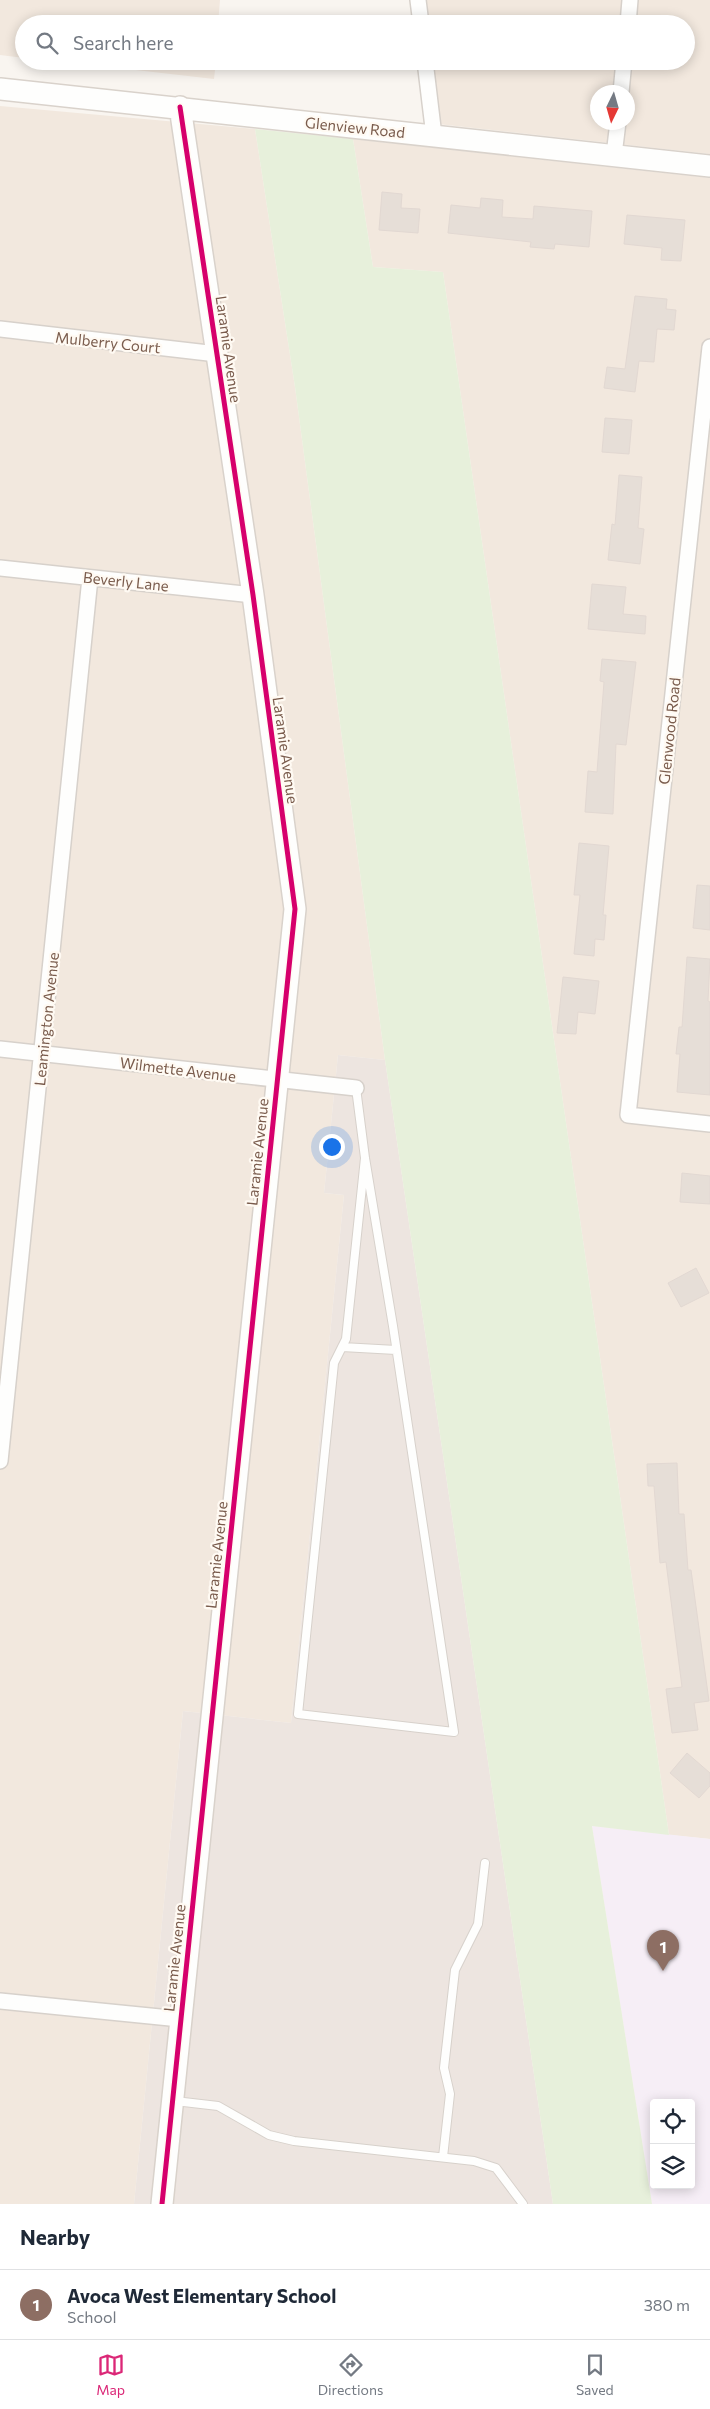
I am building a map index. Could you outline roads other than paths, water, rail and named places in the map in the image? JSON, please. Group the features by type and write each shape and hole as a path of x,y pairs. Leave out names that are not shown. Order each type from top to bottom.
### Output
{"street":[{"path":"418,0 420,15"},
{"path":"629,15 630,0"},
{"path":"427,70 434,136"},
{"path":"622,85 623,70"},
{"name":"Glenview Road","path":"0,89 180,107 710,166"},
{"name":"Laramie Avenue","path":"162,2204 295,909 252,595 180,107"},
{"path":"614,155 617,130"},
{"name":"Mulberry Court","path":"0,329 217,354"},
{"name":"Glenwood Road","path":"710,347 628,1115 710,1124"},
{"name":"Beverly Lane","path":"0,568 252,595"},
{"name":"Leamington Avenue","path":"0,1461 90,578"},
{"name":"Wilmette Avenue","path":"0,1048 356,1088"},
{"path":"0,2000 180,2019"}],"lane":[{"path":"356,1088 365,1158 454,1732 298,1714 334,1363 346,1339 365,1158"},
{"path":"342,1347 396,1350"},
{"path":"443,2158 450,2094 444,2068 455,1970 478,1924 485,1863"},
{"path":"173,2101 218,2106 269,2135 294,2141 474,2161 496,2168 523,2204"}],"place":[{"name":"Avoca West Elementary School","path":"663,1971"}]}
